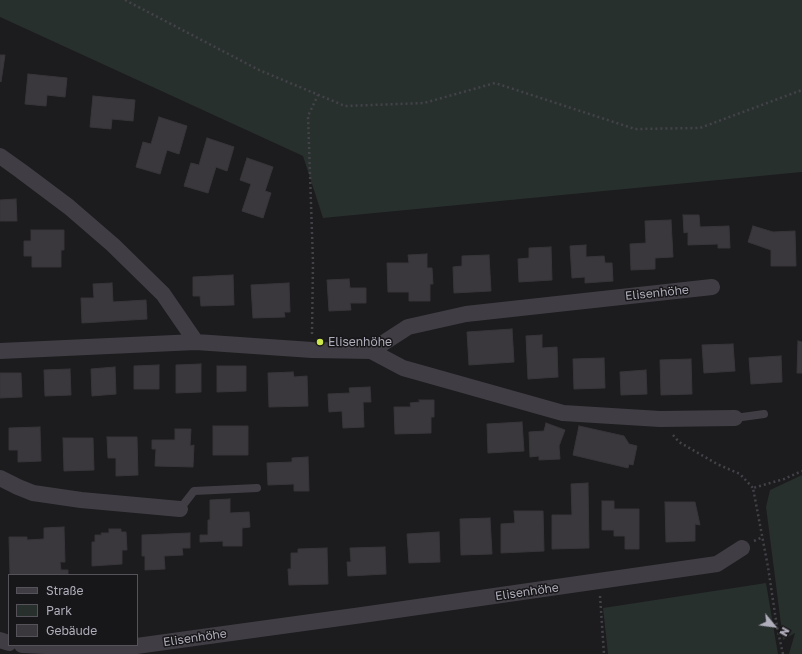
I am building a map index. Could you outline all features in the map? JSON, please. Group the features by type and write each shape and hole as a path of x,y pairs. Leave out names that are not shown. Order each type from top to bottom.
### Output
{"street":[{"path":"0,156 69,207 113,245 163,294 196,342"},
{"name":"Elisenhöhe","path":"371,351 408,327 466,314 712,287"},
{"path":"0,351 196,342 312,350 371,351 403,368 563,413 660,419 735,418"},
{"path":"0,478 33,493 81,500 180,509"},
{"name":"Elisenhöhe","path":"138,646 717,564 742,548"},
{"name":"Elisenhöhe","path":"45,646 115,649 137,646"}],"lane":[{"path":"735,418 764,414"},
{"path":"180,509 194,491 258,488"}],"path":[{"path":"125,0 259,70 345,106 424,103 495,83 635,129 700,128 802,90"},
{"path":"312,350 314,262 308,116 318,95"},
{"path":"660,419 679,442 718,464 740,474 754,488 777,627 783,654"},
{"path":"754,488 784,479 802,471"},
{"path":"599,581 604,654"}],"green space":[{"path":"0,0 802,0 802,172 323,218 303,156 0,17"},
{"path":"802,475 802,654 789,654 795,633 783,640 766,507 770,490"},
{"path":"766,583 778,654 608,654 603,608"}],"building":[{"path":"0,55 5,55 1,82 0,81"},
{"path":"28,74 67,78 65,97 47,95 46,106 25,104"},
{"path":"93,96 135,100 133,121 112,119 111,129 90,127"},
{"path":"159,117 187,126 179,154 167,150 160,174 136,167 143,142 151,144"},
{"path":"207,138 234,147 227,171 216,167 208,193 184,186 191,163 199,165"},
{"path":"247,158 273,167 265,191 271,193 263,218 242,211 251,184 240,180"},
{"path":"16,199 17,221 0,221 0,200"},
{"path":"683,215 699,215 700,227 729,226 730,248 718,248 718,244 688,245 688,232 684,233"},
{"path":"671,220 673,257 655,258 655,269 631,270 630,244 646,243 645,221"},
{"path":"753,226 773,232 795,231 796,266 771,266 771,250 748,242"},
{"path":"31,230 64,230 64,250 61,250 61,267 32,267 32,256 24,256 24,241 31,241"},
{"path":"586,245 586,257 604,256 605,263 612,263 613,281 585,283 585,277 572,278 570,246"},
{"path":"551,247 552,280 519,282 518,259 529,258 529,248"},
{"path":"427,254 427,268 432,268 433,284 430,284 430,301 409,301 409,292 388,292 387,263 409,263 408,255"},
{"path":"489,255 491,291 454,293 453,267 462,266 462,256"},
{"path":"233,275 234,305 201,306 200,296 193,296 193,277"},
{"path":"349,279 350,288 366,288 366,303 350,303 351,310 329,311 327,280"},
{"path":"112,283 113,302 146,300 147,319 82,323 81,298 94,298 93,284"},
{"path":"289,283 290,312 284,312 285,317 253,318 251,285"},
{"path":"512,329 514,362 469,365 467,332"},
{"path":"542,335 542,348 557,347 558,377 528,379 526,336"},
{"path":"798,341 802,342 802,373 797,373"},
{"path":"733,344 735,371 704,373 702,345"},
{"path":"781,356 782,382 751,384 749,358"},
{"path":"604,358 605,388 574,389 573,359"},
{"path":"691,359 692,394 661,395 660,360"},
{"path":"201,364 201,392 176,393 176,365"},
{"path":"159,365 159,389 134,389 134,366"},
{"path":"217,366 246,366 246,391 217,392"},
{"path":"115,367 116,394 92,396 91,369"},
{"path":"70,369 71,395 45,396 44,370"},
{"path":"646,370 647,394 621,395 620,372"},
{"path":"293,372 294,377 307,376 308,406 269,407 268,373"},
{"path":"0,373 21,373 22,397 0,398"},
{"path":"370,387 371,402 363,402 364,427 343,428 342,411 329,412 328,394 350,393 349,388"},
{"path":"419,400 434,400 434,417 431,417 431,433 395,434 394,407 411,407 410,403 420,402"},
{"path":"522,422 524,451 488,453 487,424"},
{"path":"546,423 565,430 559,446 560,459 539,460 539,456 530,457 529,432 544,431"},
{"path":"213,426 248,426 248,455 213,455"},
{"path":"579,426 624,436 629,444 637,446 633,465 629,464 628,468 573,455"},
{"path":"40,427 41,461 18,462 18,450 9,450 9,428"},
{"path":"175,429 191,429 190,446 194,445 193,467 155,466 156,449 152,449 152,440 175,440"},
{"path":"107,437 137,437 138,475 116,476 116,458 108,458"},
{"path":"63,438 93,438 94,470 64,471"},
{"path":"308,457 309,491 294,491 294,484 268,485 267,463 292,462 292,458"},
{"path":"588,483 589,548 552,549 552,515 572,515 571,484"},
{"path":"230,499 230,513 249,512 250,527 242,528 242,546 223,546 223,541 200,542 200,535 208,535 210,500"},
{"path":"602,501 614,501 614,509 639,509 639,549 625,549 625,536 614,536 614,530 602,530"},
{"path":"665,502 695,502 700,525 695,524 695,541 666,542"},
{"path":"514,511 543,511 544,551 501,553 501,524 515,523"},
{"path":"490,518 492,554 461,555 460,519"},
{"path":"64,527 65,562 60,562 61,570 68,570 68,574 10,574 9,537 27,537 27,540 44,539 44,528"},
{"path":"109,529 121,529 121,532 126,532 127,550 122,550 122,564 92,566 92,542 95,542 95,535 109,533"},
{"path":"439,532 440,562 409,563 407,534"},
{"path":"190,533 190,548 182,548 183,555 164,556 165,569 145,570 145,556 142,556 142,535"},
{"path":"385,547 386,574 348,576 347,562 351,562 350,548"},
{"path":"327,548 328,584 289,585 288,569 291,569 291,553 298,553 298,549"}],"place":[{"name":"Elisenhöhe","path":"320,342"}]}
